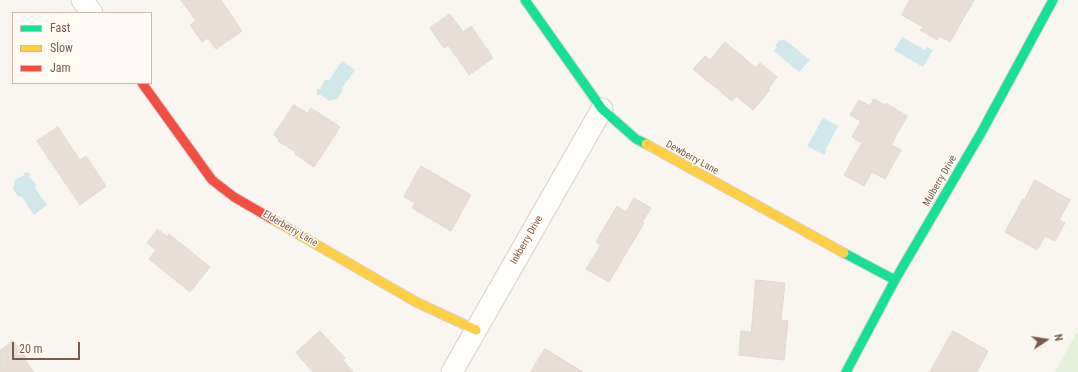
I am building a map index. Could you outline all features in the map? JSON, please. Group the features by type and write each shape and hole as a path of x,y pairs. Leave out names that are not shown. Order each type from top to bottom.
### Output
{"street":[{"path":"82,0 91,12"},
{"name":"Dewberry Lane","path":"525,0 602,109 636,139 895,280"},
{"name":"Mulberry Drive","path":"846,372 895,280 981,133 1053,0"},
{"name":"Elderberry Lane","path":"143,84 212,180 234,196 416,302 476,330"},
{"name":"Inkberry Drive","path":"452,372 602,109"}],"green space":[{"path":"1078,330 1078,372 1055,372"}],"water":[{"path":"902,37 925,50 927,47 933,50 923,67 894,50"},
{"path":"784,39 810,60 799,72 774,51 777,47 775,46 780,40 782,41"},
{"path":"342,61 355,70 342,88 342,92 337,99 329,101 321,95 317,95 317,89 320,89 325,80 329,80"},
{"path":"823,118 838,126 824,155 807,146"},
{"path":"24,172 30,173 29,176 36,184 35,188 47,205 34,215 22,197 18,196 13,189 15,180 24,175"}],"building":[{"path":"181,0 221,0 242,31 216,49 208,38 202,42 190,25 196,21"},
{"path":"910,0 974,0 950,42 939,36 937,40 920,30 923,27 902,15"},
{"path":"450,14 463,32 471,26 493,58 469,75 448,45 444,48 430,28"},
{"path":"725,42 756,68 760,63 777,77 768,89 770,90 753,110 736,96 732,101 693,69 705,56 710,60"},
{"path":"874,99 885,105 886,103 907,116 891,145 901,150 885,179 872,172 864,186 844,175 862,143 852,137 861,121 850,115 859,100 870,106"},
{"path":"294,105 307,113 311,108 340,127 314,167 295,154 296,152 278,141 279,139 274,135"},
{"path":"58,127 80,160 86,156 106,186 80,205 37,141"},
{"path":"421,166 471,195 451,231 412,208 415,203 404,197"},
{"path":"1035,180 1070,200 1059,220 1065,223 1055,241 1045,236 1037,250 1005,232"},
{"path":"634,198 651,208 642,222 644,223 609,282 586,269 601,245 596,242 617,206 626,212"},
{"path":"158,229 167,237 169,234 210,267 190,292 149,259 156,250 147,243"},
{"path":"756,280 785,283 781,320 788,321 784,360 739,355 741,331 751,332"},
{"path":"320,331 345,358 343,360 353,372 313,372 296,353"},
{"path":"953,331 988,351 977,372 930,372"},
{"path":"13,341 26,357 24,359 34,372 0,372 0,351"},
{"path":"545,349 583,372 531,372"}],"traffic: fast":[{"path":"525,0 602,109 636,139 646,144"},
{"path":"846,372 895,280 981,133 1053,0"},
{"path":"844,253 895,280"}],"traffic: slow":[{"path":"646,144 844,253"},
{"path":"272,219 416,302 476,330"}],"traffic: jam":[{"path":"143,84 212,180 234,197 272,219"}]}
